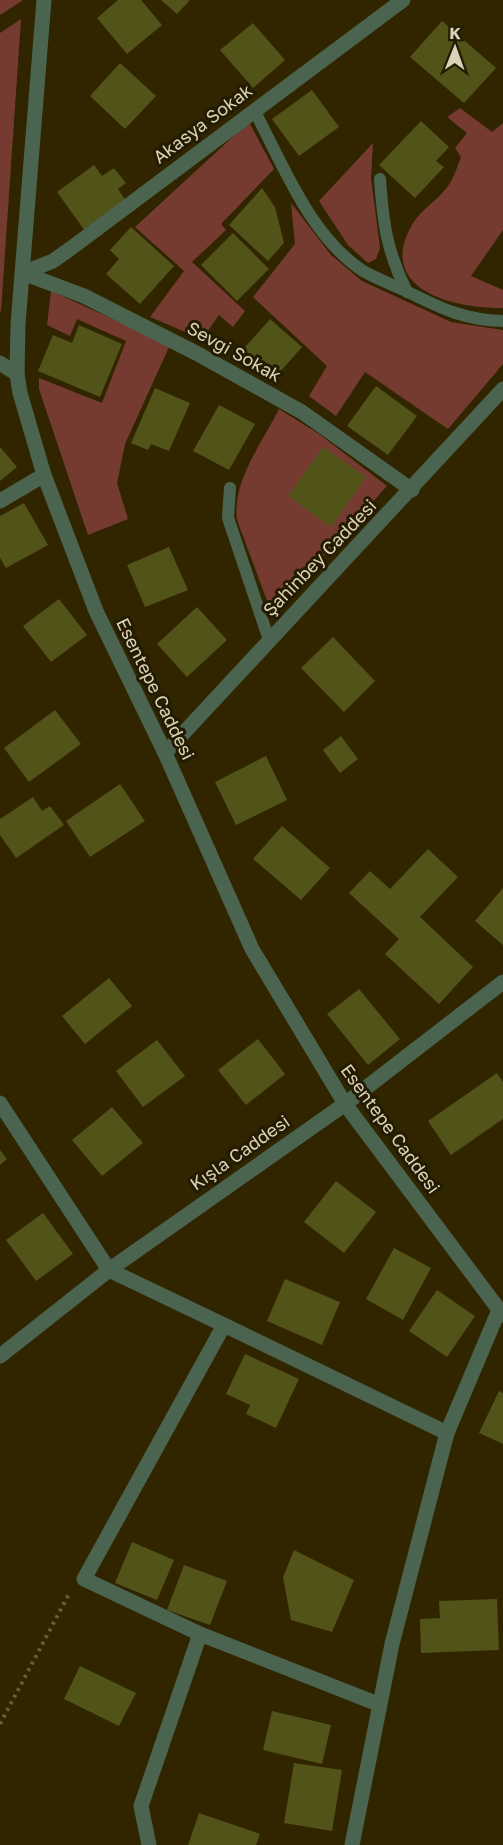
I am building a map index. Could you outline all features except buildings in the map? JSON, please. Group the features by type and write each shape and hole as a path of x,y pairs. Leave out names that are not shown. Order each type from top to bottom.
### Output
{"street":[{"name":"Esentepe Caddesi","path":"44,0 17,374 20,393 44,475 96,611 165,753 252,950 345,1104 501,1313"},
{"name":"Akasya Sokak","path":"23,273 53,261 74,246 403,0"},
{"name":"Sevgi Sokak","path":"23,273 84,296 196,353 292,406 343,439 412,490"},
{"path":"0,363 17,374"},
{"name":"Şahinbey Caddesi","path":"165,753 412,490 503,389"},
{"path":"0,501 44,475"},
{"name":"Kışla Caddesi","path":"0,1356 109,1270 345,1104 503,982"},
{"path":"0,1103 109,1270 447,1433"},
{"path":"352,1845 378,1704 447,1433 501,1313"},
{"path":"224,1325 84,1579 200,1634 378,1704"},
{"path":"149,1845 141,1806 200,1634"}],"lane":[{"path":"254,110 308,210 324,232 364,271 462,317 503,321"},
{"path":"380,179 382,210 392,262 407,292"},
{"path":"230,488 228,518 269,640"}],"path":[{"path":"0,1724 66,1597 84,1579"}],"shaded area":[{"path":"0,0 23,0 0,15"},
{"path":"21,19 1,311 0,312 0,33"},
{"path":"460,108 492,132 503,123 503,230 471,276 503,290 503,308 462,304 442,299 425,291 411,279 404,264 404,246 413,223 448,186 461,157 455,148 467,133 447,117"},
{"path":"249,122 274,169 221,224 226,230 192,262 245,311 233,327 219,315 202,339 150,317 184,271 135,227"},
{"path":"373,143 371,178 380,248 376,259 368,263 348,245 319,201"},
{"path":"291,203 331,255 362,281 451,322 503,330 503,364 448,429 365,372 336,416 309,396 327,366 253,297 295,244"},
{"path":"51,291 170,345 125,444 117,483 128,519 88,535 39,389 39,378 102,403 126,341 77,319 70,336 47,325"},
{"path":"279,409 319,434 387,486 272,614 237,520 237,505 239,491 250,463"}]}
